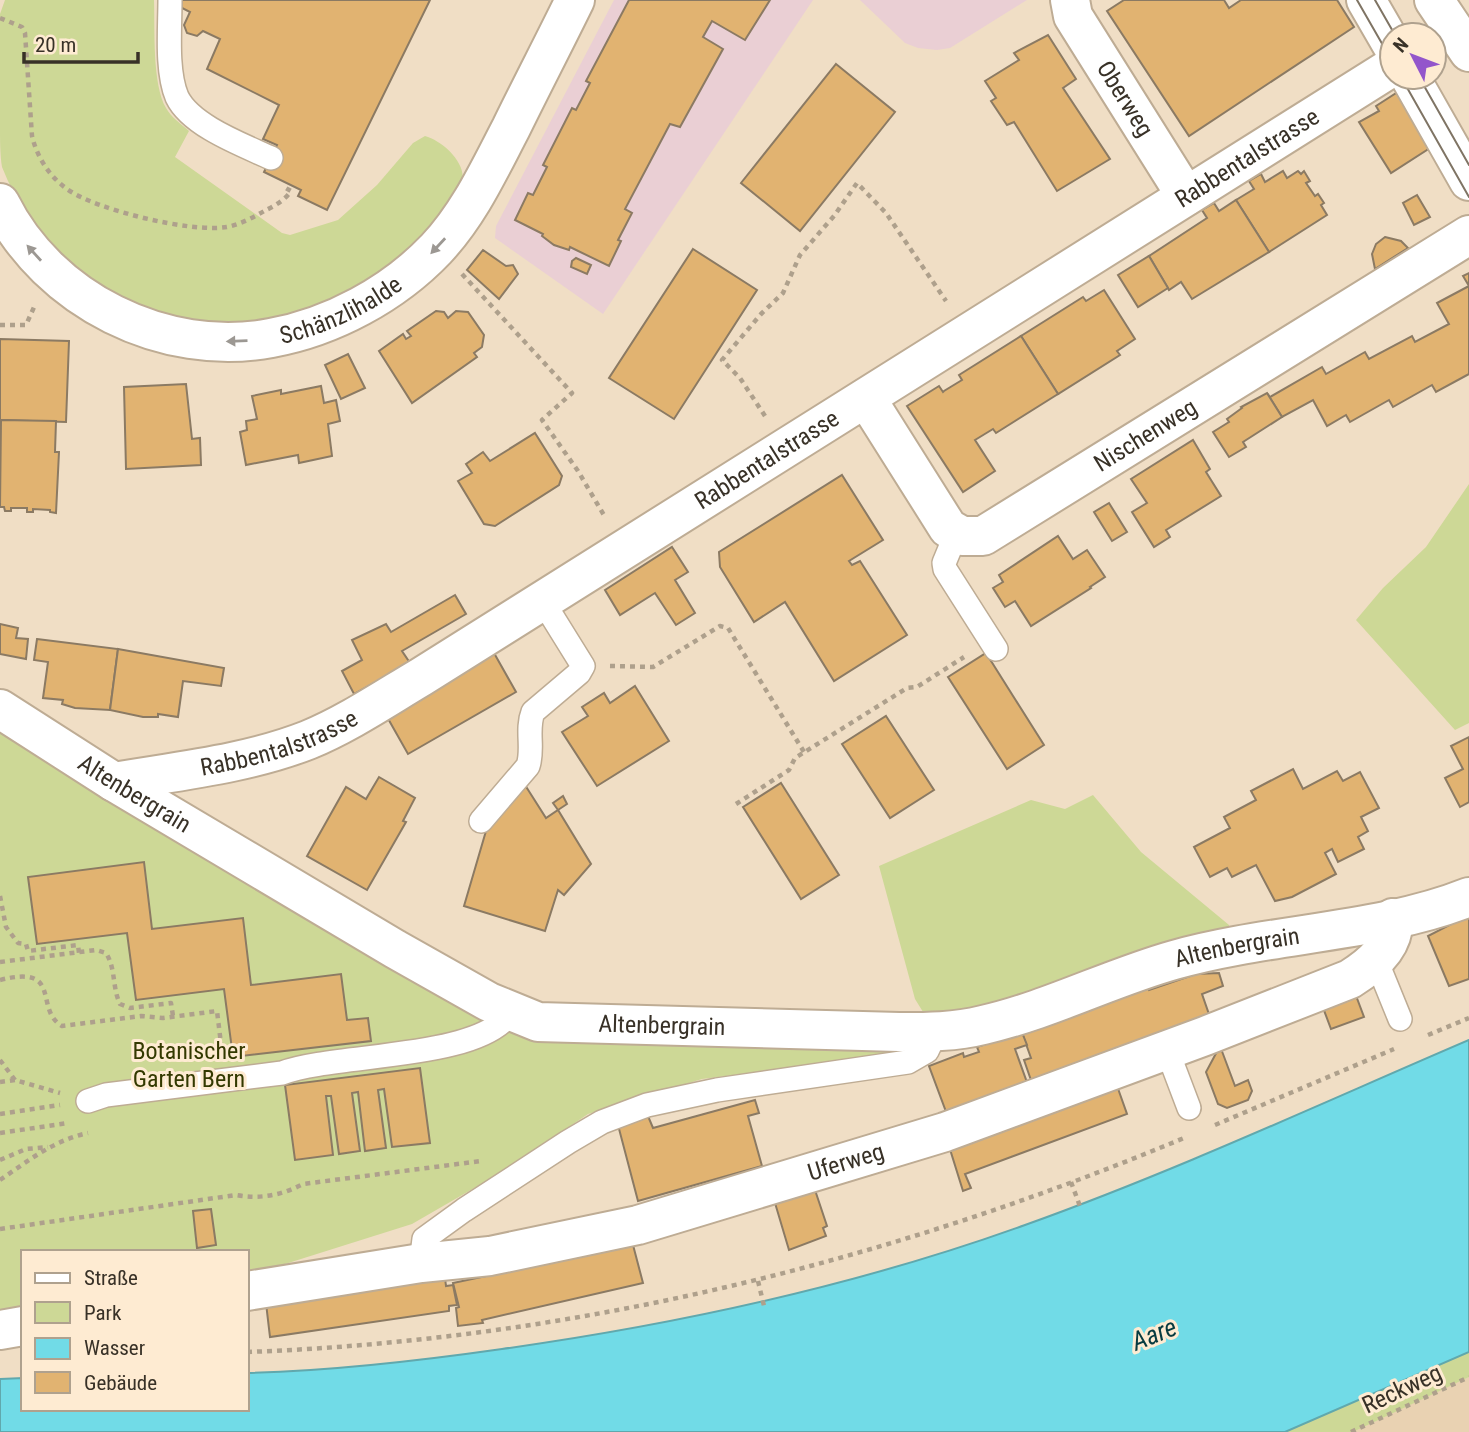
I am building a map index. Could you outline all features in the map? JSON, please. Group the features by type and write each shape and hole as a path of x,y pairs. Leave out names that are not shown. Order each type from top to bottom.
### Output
{"street":[{"name":"Schänzlihalde","path":"0,203 29,247 78,295 121,318 173,335 239,341 270,339 309,329 352,311 378,295 435,251 478,192 575,0"},
{"name":"Oberweg","path":"1070,0 1073,16 1186,196"},
{"path":"1366,0 1378,21"},
{"name":"Rabbentalstrasse","path":"114,782 247,758 312,738 421,677 1378,76"},
{"path":"1418,91 1469,181"},
{"name":"Nischenweg","path":"956,534 968,537 990,533 1469,235"},
{"path":"866,398 944,522 956,534"},
{"name":"Altenbergrain","path":"0,709 114,782 395,949 510,1013 538,1023 936,1032 984,1025 1008,1018 1173,960 1393,918 1446,906 1469,897"},
{"name":"Uferweg","path":"248,1291 421,1263 490,1256 638,1225 945,1132 1167,1051 1350,979 1376,960 1390,941 1394,928 1393,918"},
{"path":"0,1329 21,1326"}],"lane":[{"path":"170,0 171,70 177,96 183,106 217,131 271,158"},
{"path":"956,534 944,563 945,569 996,649"},
{"path":"481,821 528,766 531,758 530,719 533,712 579,673 583,666 542,600"},
{"path":"1376,960 1401,1019"},
{"path":"88,1101 106,1095 282,1073 300,1066 406,1054 486,1033 503,1023 510,1013"},
{"path":"421,1263 424,1239 522,1172 602,1122 648,1105 717,1090 908,1062 927,1051 936,1032"},
{"path":"1167,1051 1189,1108"}],"path":[{"path":"0,18 22,27 25,33 32,136 36,150 53,177 74,194 101,205 168,223 212,228 239,224 269,209 291,191 279,185"},
{"path":"757,403 740,378 722,359 783,293 800,255 834,216 857,183 886,213 935,284"},
{"path":"485,297 572,393 542,420 606,517 596,523"},
{"path":"0,325 26,325 36,302"},
{"path":"583,666 653,667 724,626 728,628 804,752"},
{"path":"736,804 789,770 795,758 804,752 907,688 917,687 969,654"},
{"path":"0,895 6,927 18,943 26,944 28,951 78,945 79,953"},
{"path":"0,962 96,950 106,953 111,961 115,993 120,1004 130,1008 171,1003 173,1016"},
{"path":"0,980 24,976 39,982 44,987 52,1016 62,1026 217,1010 224,1066"},
{"path":"1422,1037 1469,1018"},
{"path":"1211,1127 1398,1048"},
{"path":"0,1060 15,1080"},
{"path":"0,1082 15,1080 88,1101"},
{"path":"0,1114 88,1101"},
{"path":"0,1133 75,1122"},
{"path":"0,1180 49,1147 68,1137 91,1132"},
{"path":"248,1352 324,1349 495,1331 605,1313 758,1281 902,1240 1072,1182 1187,1137"},
{"path":"0,1160 26,1149 49,1147"},
{"path":"0,1229 236,1195 253,1198 283,1194 303,1184 482,1161"},
{"path":"1072,1182 1081,1209"},
{"path":"758,1281 764,1306"},
{"name":"Reckweg","path":"1351,1432 1469,1377"}],"shaded area":[{"path":"614,0 813,0 603,314 495,238 496,226"},
{"path":"860,0 1027,0 950,48 937,50 918,48 905,43"},
{"path":"1469,1377 1469,1432 1353,1432 1436,1392"}],"green space":[{"path":"5,0 154,0 158,85 166,108 189,131 175,157 282,233 290,235 338,220 377,185 413,143 425,136 447,148 453,155 462,170 461,186 446,208 397,262 338,299 275,319 209,323 146,309 88,279 39,232 2,167 0,14"},
{"path":"1469,484 1469,723 1455,730 1356,620 1383,588 1426,547"},
{"name":"Botanischer Garten Bern","path":"0,726 485,1012 907,1050 908,1053 702,1079 588,1114 502,1172 412,1224 248,1276 248,1250 21,1250 21,1309 0,1312"},
{"path":"1093,795 1141,852 1229,925 1231,936 1012,1000 928,1020 915,999 879,866 1031,800 1065,809"},
{"path":"1469,1352 1469,1377 1353,1432 1285,1432"}],"water":[{"name":"Aare","path":"1469,1040 1469,1352 1285,1432 0,1432 0,1379 21,1378 21,1411 248,1411 248,1373 375,1365 470,1353 569,1339 701,1315 897,1267 961,1247 1081,1204 1193,1159"}],"building":[{"path":"180,0 430,0 327,210 298,196 301,190 264,172 277,145 263,139 279,105 207,69 220,39 203,31 197,36 187,33 184,25 190,12 180,7"},
{"path":"629,0 770,0 745,40 712,21 703,37 723,49 680,127 670,124 625,209 632,213 609,266 570,247 569,250 554,245 542,236 543,234 515,220 528,193 533,195 547,167 543,165 572,108 576,110 590,83 586,81"},
{"path":"1124,0 1224,0 1229,8 1241,0 1337,0 1354,27 1189,136 1107,11"},
{"path":"1048,35 1076,79 1063,88 1110,159 1057,191 1014,122 1007,125 991,101 996,98 985,81 1019,60 1014,53"},
{"path":"836,64 895,112 800,231 741,183"},
{"path":"1399,91 1408,91 1458,130 1391,173 1359,122 1379,111 1376,106"},
{"path":"1283,171 1287,178 1298,171 1301,174 1304,171 1310,181 1306,183 1324,203 1321,205 1327,215 1269,252 1236,200 1254,189 1249,181 1261,174 1265,182"},
{"path":"1417,195 1430,217 1414,225 1403,203"},
{"path":"1236,200 1269,252 1192,299 1181,282 1169,290 1149,256 1207,218 1202,210 1214,203 1219,211"},
{"path":"1385,237 1401,241 1408,248 1375,269 1372,254 1376,244"},
{"path":"693,249 757,290 674,419 609,378"},
{"path":"483,250 506,266 513,265 518,274 499,299 467,270"},
{"path":"1149,256 1168,288 1138,307 1118,275"},
{"path":"576,258 591,265 587,274 571,267"},
{"path":"1469,273 1469,286 1463,276"},
{"path":"1469,286 1469,374 1436,392 1432,385 1393,407 1389,400 1350,422 1346,415 1327,426 1313,400 1282,417 1267,393 1270,397 1322,367 1326,374 1365,352 1369,359 1412,336 1415,342 1449,324 1437,303"},
{"path":"1104,290 1135,339 1117,351 1120,355 1058,394 1021,336 1083,297 1086,301"},
{"path":"436,311 444,312 448,318 456,311 468,312 484,335 482,347 474,353 477,357 412,403 379,351 403,334 406,339 411,336 407,331"},
{"path":"1021,336 1058,394 996,433 993,429 975,440 995,471 963,492 907,406 939,386 943,392 962,380 959,375"},
{"path":"0,339 69,341 66,422 0,420"},
{"path":"348,354 365,388 341,399 325,365"},
{"path":"186,384 192,439 200,438 201,465 126,469 124,387"},
{"path":"321,386 324,403 336,400 340,421 328,424 332,456 299,463 298,455 246,465 240,432 247,430 246,421 257,419 252,396 281,390 281,394"},
{"path":"1267,393 1282,417 1243,442 1246,447 1229,457 1213,432 1229,422 1227,419 1241,407"},
{"path":"1,420 56,421 55,452 59,452 56,513 33,509 33,512 27,512 27,508 11,508 11,511 5,511 4,507 0,507"},
{"path":"535,433 562,476 559,485 495,526 484,524 458,481 472,473 466,464 483,452 490,461"},
{"path":"1193,440 1210,469 1206,472 1221,496 1166,530 1170,537 1154,547 1132,512 1147,503 1131,479"},
{"path":"842,475 883,540 849,561 852,565 860,561 907,635 834,681 785,602 754,622 720,567 719,552"},
{"path":"1109,503 1127,532 1112,541 1094,512"},
{"path":"1058,536 1073,559 1087,550 1105,577 1031,626 1015,601 1005,607 993,588 1003,582 999,575"},
{"path":"672,547 688,572 675,580 695,613 676,625 655,593 620,615 605,590"},
{"path":"455,595 466,614 402,651 410,663 354,694 342,671 362,660 352,640 386,624 391,632"},
{"path":"0,624 18,628 16,638 28,639 26,659 0,654"},
{"path":"37,639 118,649 110,710 75,708 62,704 63,700 43,698 48,662 34,660"},
{"path":"118,649 224,668 221,686 183,681 178,717 158,714 158,717 143,717 110,710"},
{"path":"494,653 516,692 408,754 386,715"},
{"path":"986,653 1044,745 1007,769 948,677"},
{"path":"635,686 669,741 597,786 562,732 588,716 582,707 604,693 610,703"},
{"path":"886,716 934,790 890,818 842,744"},
{"path":"1469,737 1469,802 1460,807 1445,778 1463,769 1451,746"},
{"path":"1293,769 1303,789 1337,771 1343,781 1360,772 1379,808 1361,817 1368,831 1358,837 1364,849 1338,862 1332,849 1325,853 1336,874 1292,897 1275,901 1256,865 1232,877 1227,868 1210,877 1194,847 1230,828 1224,817 1256,800 1251,791"},
{"path":"379,777 415,798 403,821 406,822 367,890 307,856 346,787 366,799"},
{"path":"781,783 839,875 801,899 743,807"},
{"path":"525,785 546,818 558,810 591,864 564,895 558,890 545,931 464,906 486,831"},
{"path":"563,796 567,804 558,810 553,803"},
{"path":"144,862 152,929 243,918 251,985 341,974 347,1020 368,1018 371,1041 233,1057 224,989 136,1000 127,933 37,944 28,877"},
{"path":"1469,915 1469,979 1449,986 1428,936"},
{"path":"1219,973 1223,986 1202,994 1211,1020 1033,1086 1024,1060 1031,1058 1021,1030 1146,983 1149,990 1196,974"},
{"path":"1355,993 1364,1017 1331,1029 1322,1005"},
{"path":"1021,1030 1027,1045 1015,1049 1029,1088 948,1117 929,1066 963,1053 964,1057 979,1052 977,1047"},
{"path":"1220,1046 1235,1086 1248,1080 1252,1091 1248,1100 1227,1108 1218,1104 1206,1072"},
{"path":"420,1068 430,1143 392,1147 384,1089 378,1090 386,1148 365,1151 358,1092 352,1093 360,1151 339,1154 331,1096 326,1096 333,1155 295,1160 285,1085"},
{"path":"1116,1083 1127,1114 965,1174 971,1188 963,1191 949,1146"},
{"path":"755,1100 759,1113 748,1116 762,1166 638,1201 618,1125 648,1116 653,1128"},
{"path":"815,1190 827,1226 823,1228 826,1236 789,1250 775,1203"},
{"path":"211,1209 216,1245 197,1248 193,1211"},
{"path":"633,1245 643,1283 482,1320 483,1323 458,1326 456,1308 459,1307 453,1283"},
{"path":"445,1278 446,1286 453,1285 457,1305 449,1306 449,1311 270,1337 266,1303"}],"tram line":[{"path":"1357,0 1378,37"},
{"path":"1375,0 1387,21"},
{"path":"1409,91 1469,197"},
{"path":"1427,91 1469,165"}]}
